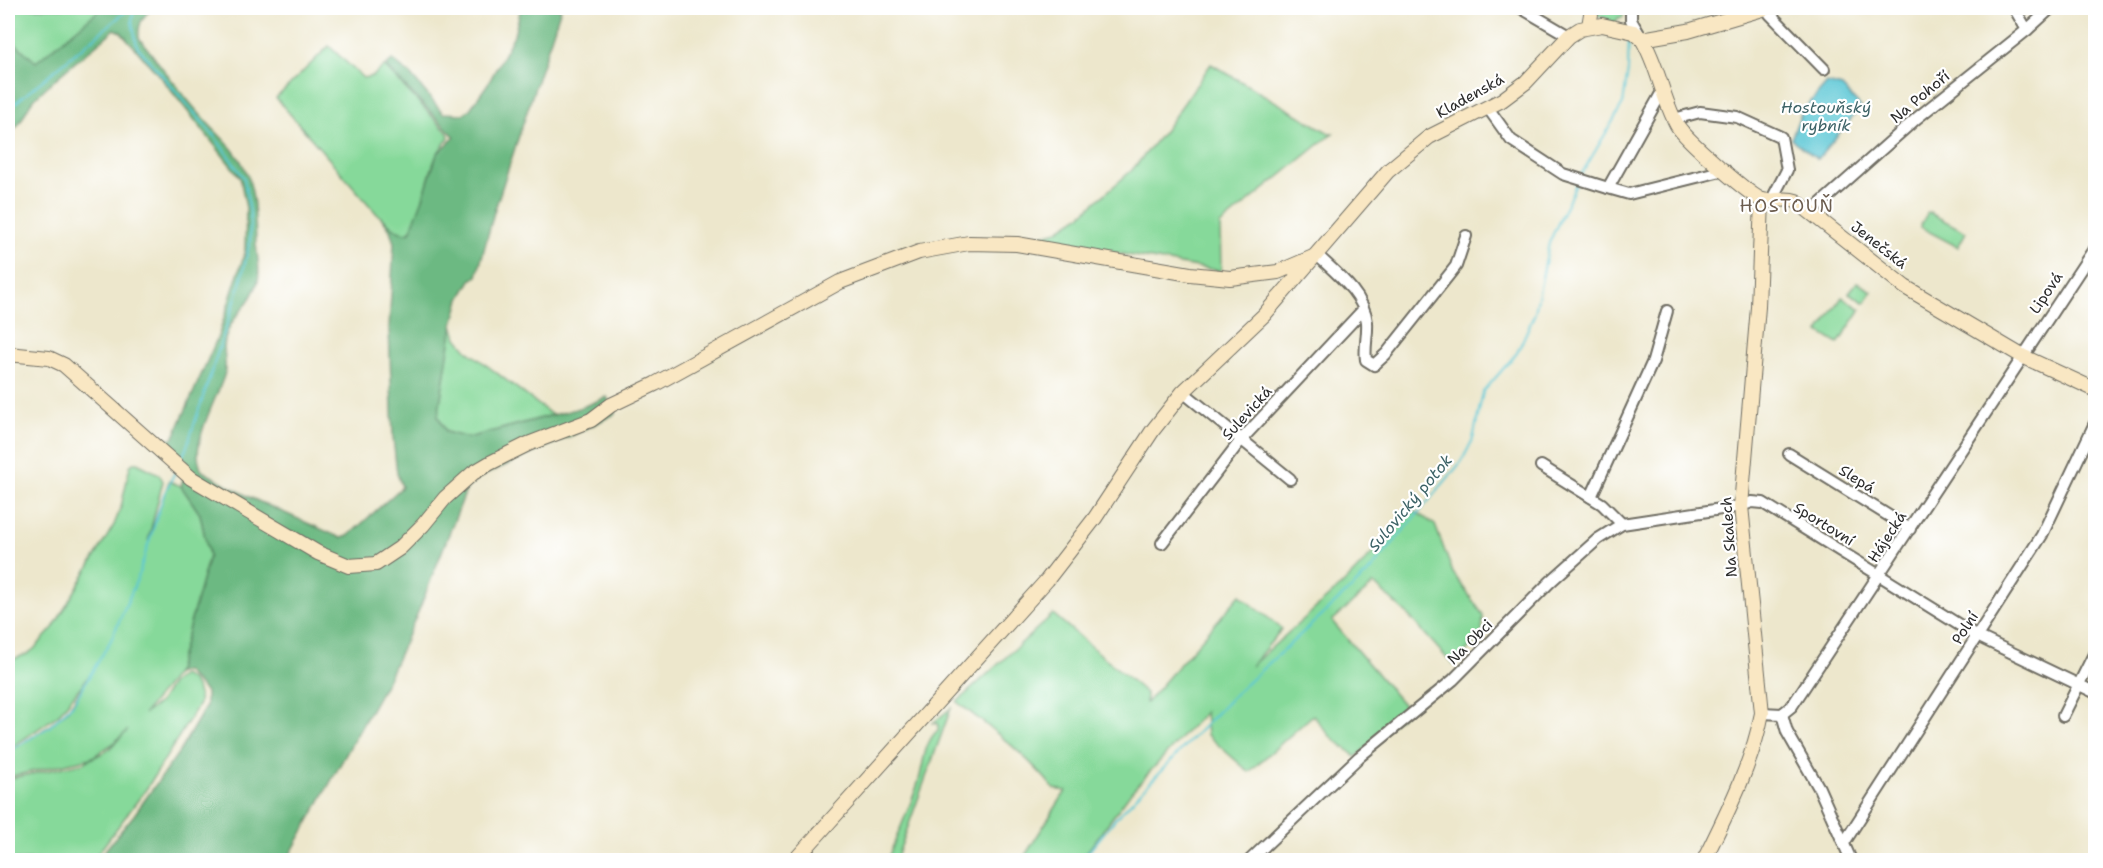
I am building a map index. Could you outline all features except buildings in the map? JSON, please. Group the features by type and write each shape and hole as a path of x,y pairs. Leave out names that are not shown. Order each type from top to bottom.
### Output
{"street":[{"path":"1521,8 1569,36"},
{"path":"1592,8 1589,26 1602,25 1627,30 1634,32 1642,39"},
{"path":"1631,8 1631,20 1642,39 1674,119 1684,135 1766,201 1787,170 1781,137 1737,117 1700,112 1674,119"},
{"path":"1642,39 1688,31 1768,8 1770,14 1824,69"},
{"path":"2014,8 2027,30"},
{"name":"Na Pohoří","path":"1811,212 1917,118 2052,8"},
{"name":"Kladenská","path":"795,861 1047,580 1095,518 1153,430 1183,392 1264,315 1388,171 1429,137 1488,108 1526,82 1569,36 1589,26"},
{"path":"1608,188 1663,90"},
{"path":"1488,108 1511,140 1563,174 1629,194 1725,170"},
{"name":"Jenečská","path":"1766,201 1789,198 1811,212 1905,287 2022,356 2096,390"},
{"name":"Na Skalech","path":"1704,861 1737,790 1758,734 1762,713 1741,506 1766,201"},
{"path":"1317,255 1356,296 1366,318 1368,334 1366,360 1374,365 1386,354 1456,266 1466,236"},
{"name":"Kladenská","path":"8,354 49,358 64,365 191,478 318,553 349,566 376,564 399,548 423,525 445,498 472,473 528,444 591,420 611,405 655,384 840,282 919,252 969,243 1017,244 1190,274 1230,278 1278,272 1317,255"},
{"name":"Lipová","path":"2022,356 2096,246"},
{"name":"Sulevická","path":"1162,543 1241,440 1363,310"},
{"path":"1591,497 1653,361 1667,311"},
{"name":"Hájecká","path":"1782,714 1792,706 1880,576 2022,356"},
{"path":"1183,392 1290,479"},
{"name":"Polní","path":"1844,843 2042,535 2096,421"},
{"name":"Slepá","path":"1789,453 1910,529"},
{"path":"1541,466 1602,504 1622,524"},
{"name":"Sportovní","path":"1741,506 1752,502 1763,503 1977,636 2096,693"},
{"name":"Na Obci","path":"1250,861 1359,757 1453,680 1550,582 1598,539 1622,524 1741,506"},
{"path":"2063,716 2096,650"},
{"path":"1762,713 1782,714 1787,732 1819,788 1851,861"}],"green space":[{"path":"13,8 102,8 36,63 8,37 8,15"},
{"path":"102,8 154,8 146,14 142,21 139,38 188,100 237,155 245,169 253,195 258,281 251,297 227,332 224,344 224,376 199,444 198,456 202,471 249,497 341,538 348,536 402,487 397,473 393,438 389,328 394,243 390,230 381,217 398,231 410,232 437,154 455,137 386,67 392,60 410,74 443,113 463,114 470,109 489,82 514,35 520,12 517,8 561,8 494,212 477,276 471,280 460,299 453,324 438,416 446,432 468,438 580,408 607,397 615,414 482,476 467,488 419,610 388,679 287,860 97,860 134,815 179,752 206,706 206,692 185,671 176,674 209,556 200,514 181,486 188,464 160,438 173,439 219,334 245,252 246,208 240,177 162,79 121,32 115,29 36,97 17,126 8,133 8,37 36,62"},
{"path":"1597,8 1624,8 1623,17 1618,18 1615,24 1596,14"},
{"path":"329,46 363,78 373,76 384,66 448,133 449,137 434,162 418,216 408,233 401,233 377,214 276,98"},
{"path":"1211,64 1329,133 1333,133 1220,225 1221,271 1030,238 1055,232 1081,215 1132,170 1165,130"},
{"path":"1928,212 1966,232 1958,247 1920,227"},
{"path":"1857,282 1872,291 1865,303 1849,293"},
{"path":"1842,297 1861,309 1838,344 1819,332"},
{"path":"453,324 457,338 468,351 552,415 468,438 446,432 438,416"},
{"path":"137,463 159,474 163,481 148,541 169,481 181,486 200,514 209,556 176,674 144,714 160,702 171,684 182,675 196,686 199,704 147,788 93,860 8,860 8,779 83,763 107,751 128,730 91,758 8,777 8,753 68,710 89,676 58,715 8,750 8,682 10,680 8,681 8,661 34,649 53,628 114,525 121,507 130,466"},
{"path":"1410,508 1435,525 1453,573 1483,615 1482,634 1453,665 1407,614 1374,584 1332,621 1408,710 1356,757 1330,736 1313,715 1249,772 1207,735 1205,712 1132,791 1081,860 1022,860 1066,791 1054,789 1021,754 957,702 1053,614 1146,693 1146,703 1240,595 1282,629 1251,666 1345,582 1373,553"},
{"path":"951,708 896,860 887,860 917,786 926,749 938,730 938,723 933,723"}],"water":[{"name":"Hostouňský rybník","path":"1827,83 1842,87 1861,107 1818,159 1791,139 1801,113"}],"waterway":[{"path":"8,109 130,8"},
{"path":"134,8 132,21 137,46 215,137 244,178 250,213 250,241 240,285 186,449 180,461"},
{"name":"Sulovický potok","path":"1581,175 1623,104 1628,70 1629,36"},
{"name":"Sulovický potok","path":"1082,860 1116,818 1235,694 1367,574 1462,461 1473,439 1483,392 1517,353 1535,313 1549,243 1577,182"},
{"path":"8,752 49,727 73,704 111,640 138,577 164,494 175,472"}],"district":[{"name":"HOSTOUŇ","path":"1787,206"}]}
